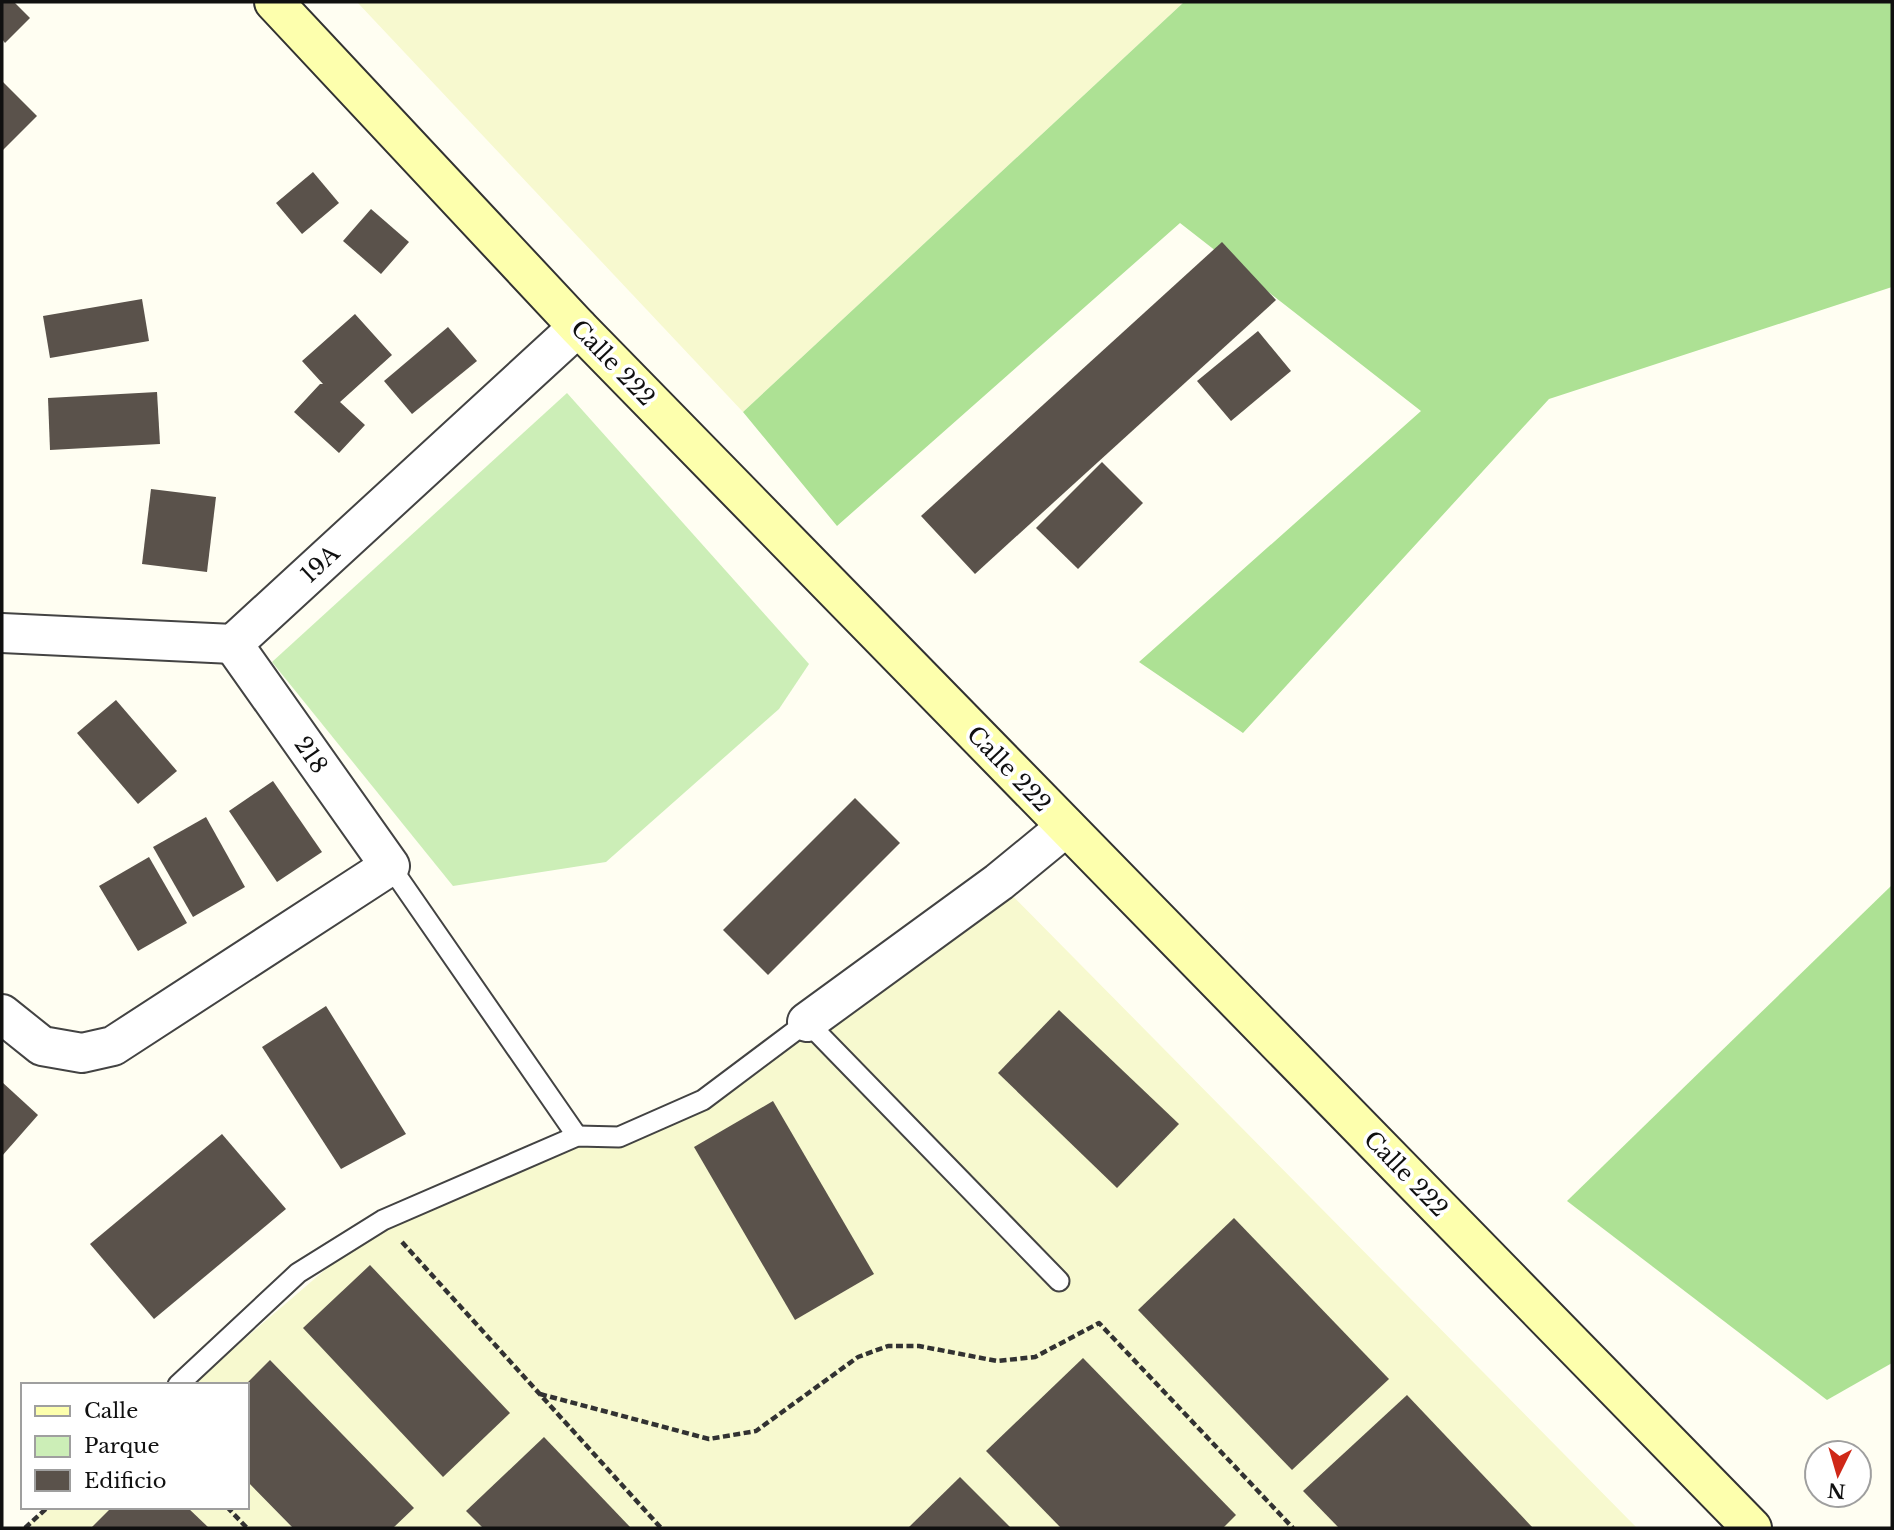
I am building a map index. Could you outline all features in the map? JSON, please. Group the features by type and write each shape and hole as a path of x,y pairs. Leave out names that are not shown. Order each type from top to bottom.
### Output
{"main road":[{"name":"Calle 222","path":"274,2 578,327 1752,1528"}],"street":[{"name":"19A","path":"233,644 578,327"},
{"path":"2,633 233,644"},
{"name":"218","path":"233,644 390,866"},
{"path":"807,1022 999,882 1066,827"},
{"path":"2,1014 42,1046 82,1053 113,1046 390,866"}],"lane":[{"path":"390,866 577,1136"},
{"path":"180,1383 298,1273 383,1220 577,1136 619,1137 703,1100 807,1022 1059,1282"}],"path":[{"path":"383,1220 661,1528"},
{"path":"540,1394 709,1439 756,1431 858,1357 888,1346 919,1346 997,1361 1035,1357 1099,1322 1293,1528"},
{"path":"25,1528 46,1509"},
{"path":"229,1509 247,1528"}],"green space":[{"path":"357,2 1184,2 743,412"},
{"path":"1184,2 1892,2 1892,287 1549,399 1243,733 1139,662 1421,411 1180,223 837,526 743,412"},
{"path":"567,393 809,664 779,709 606,862 453,886 272,662"},
{"path":"999,882 1637,1528 23,1528 45,1509 248,1509 248,1383 193,1383 383,1220 577,1136 619,1137 703,1100"},
{"path":"1892,885 1892,1363 1827,1400 1567,1201"}],"building":[{"path":"2,2 14,2 30,18 5,43 2,39"},
{"path":"2,81 37,116 2,151"},
{"path":"313,172 339,203 302,234 276,203"},
{"path":"371,209 409,242 381,274 343,241"},
{"path":"1222,242 1276,300 975,574 921,516"},
{"path":"142,299 149,341 50,358 43,316"},
{"path":"355,314 392,355 340,402 365,425 339,453 294,412 323,384 302,361"},
{"path":"448,327 477,361 412,414 384,381"},
{"path":"1258,331 1291,371 1231,421 1197,381"},
{"path":"157,392 160,444 50,450 48,398"},
{"path":"1102,462 1143,503 1078,569 1036,528"},
{"path":"151,489 216,497 207,572 142,564"},
{"path":"116,700 177,771 138,804 77,733"},
{"path":"273,781 322,852 277,882 229,811"},
{"path":"855,798 900,843 768,975 723,930"},
{"path":"206,817 245,887 193,917 153,847"},
{"path":"149,857 187,923 138,951 99,886"},
{"path":"326,1006 406,1134 341,1169 262,1047"},
{"path":"1059,1010 1179,1124 1117,1188 998,1073"},
{"path":"2,1082 38,1115 2,1156"},
{"path":"773,1101 874,1274 795,1320 694,1147"},
{"path":"222,1134 286,1209 154,1319 90,1244"},
{"path":"1234,1218 1389,1379 1292,1470 1138,1310"},
{"path":"370,1265 510,1413 443,1477 303,1328"},
{"path":"1083,1358 1236,1515 1223,1528 1061,1528 986,1451"},
{"path":"270,1360 414,1508 393,1528 293,1528 248,1482 247,1383"},
{"path":"1407,1395 1533,1528 1339,1528 1303,1491"},
{"path":"544,1437 631,1528 483,1528 466,1511"},
{"path":"960,1477 1011,1528 908,1528"},
{"path":"110,1509 189,1509 209,1528 91,1528"}]}
